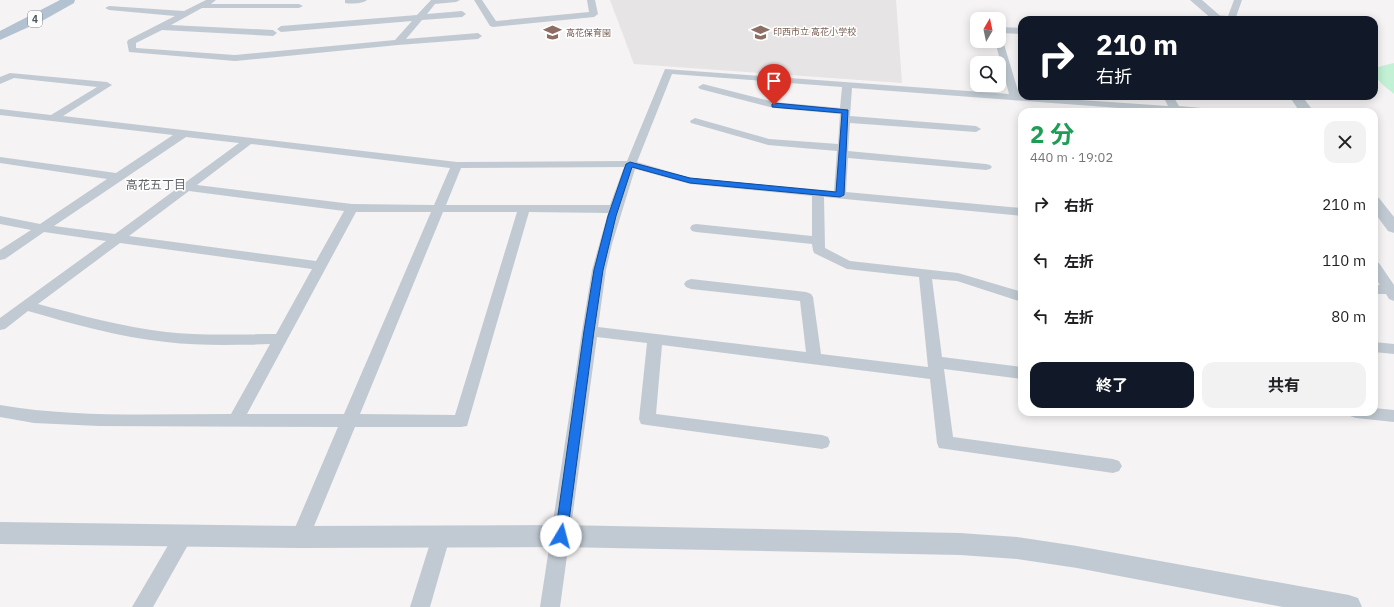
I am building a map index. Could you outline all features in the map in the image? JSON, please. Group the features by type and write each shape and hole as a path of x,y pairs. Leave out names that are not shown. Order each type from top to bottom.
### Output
{"main road":[{"name":"4","path":"0,36 69,0"}],"street":[{"path":"212,0 131,42 132,50 234,58 398,42 478,36"},
{"path":"348,1 363,0"},
{"path":"398,42 432,1 456,0"},
{"path":"478,0 493,24 594,14 590,0"},
{"path":"1195,0 1215,16"},
{"path":"1235,16 1238,0"},
{"path":"200,6 300,6"},
{"path":"109,8 186,14"},
{"path":"161,26 277,31 420,16 462,14"},
{"path":"1006,30 1018,31"},
{"path":"1001,48 1015,97"},
{"path":"550,607 599,270 614,210 630,164 668,71 1018,97"},
{"path":"0,81 13,75 107,85 53,118"},
{"path":"840,195 847,84"},
{"path":"703,87 774,105 845,115 976,129"},
{"path":"1055,100 1162,108"},
{"path":"0,112 457,165 630,164 690,181 1018,212"},
{"path":"695,121 768,142 986,166"},
{"path":"0,256 184,133"},
{"path":"0,326 249,141"},
{"path":"0,160 118,177"},
{"path":"300,537 457,165"},
{"path":"186,187 352,208 614,210"},
{"path":"818,193 819,250 847,265 958,277 1018,297"},
{"path":"1378,206 1394,228"},
{"path":"235,421 352,208"},
{"path":"0,411 34,417 99,420 461,421 524,209"},
{"path":"0,220 42,228 321,266"},
{"path":"696,228 819,240"},
{"path":"1378,272 1392,293"},
{"path":"925,273 945,443 1113,466"},
{"path":"690,284 806,297 814,359"},
{"path":"1378,290 1392,293"},
{"path":"26,306 111,328 155,336 206,339 280,339"},
{"path":"589,331 814,359 1018,373"},
{"path":"654,339 647,420 822,442"},
{"path":"1378,347 1394,349"},
{"path":"1378,414 1394,416"},
{"path":"0,533 300,537 561,536 960,544 1017,548 1078,557 1349,607"},
{"path":"142,607 184,536"},
{"path":"420,607 441,537"}],"shaded area":[{"name":"印西市立 高花小学校","path":"610,0 896,0 902,83 634,64"}],"green space":[{"path":"1394,63 1394,94 1378,80 1378,67"}],"place":[{"name":"印西市立 高花小学校","path":"760,32"},
{"name":"高花保育園","path":"553,33"}],"district":[{"name":"高花五丁目","path":"156,185"}],"route":[{"path":"561,536 589,331 599,270 612,216 630,164 690,181 840,195 845,111 774,105"}]}
